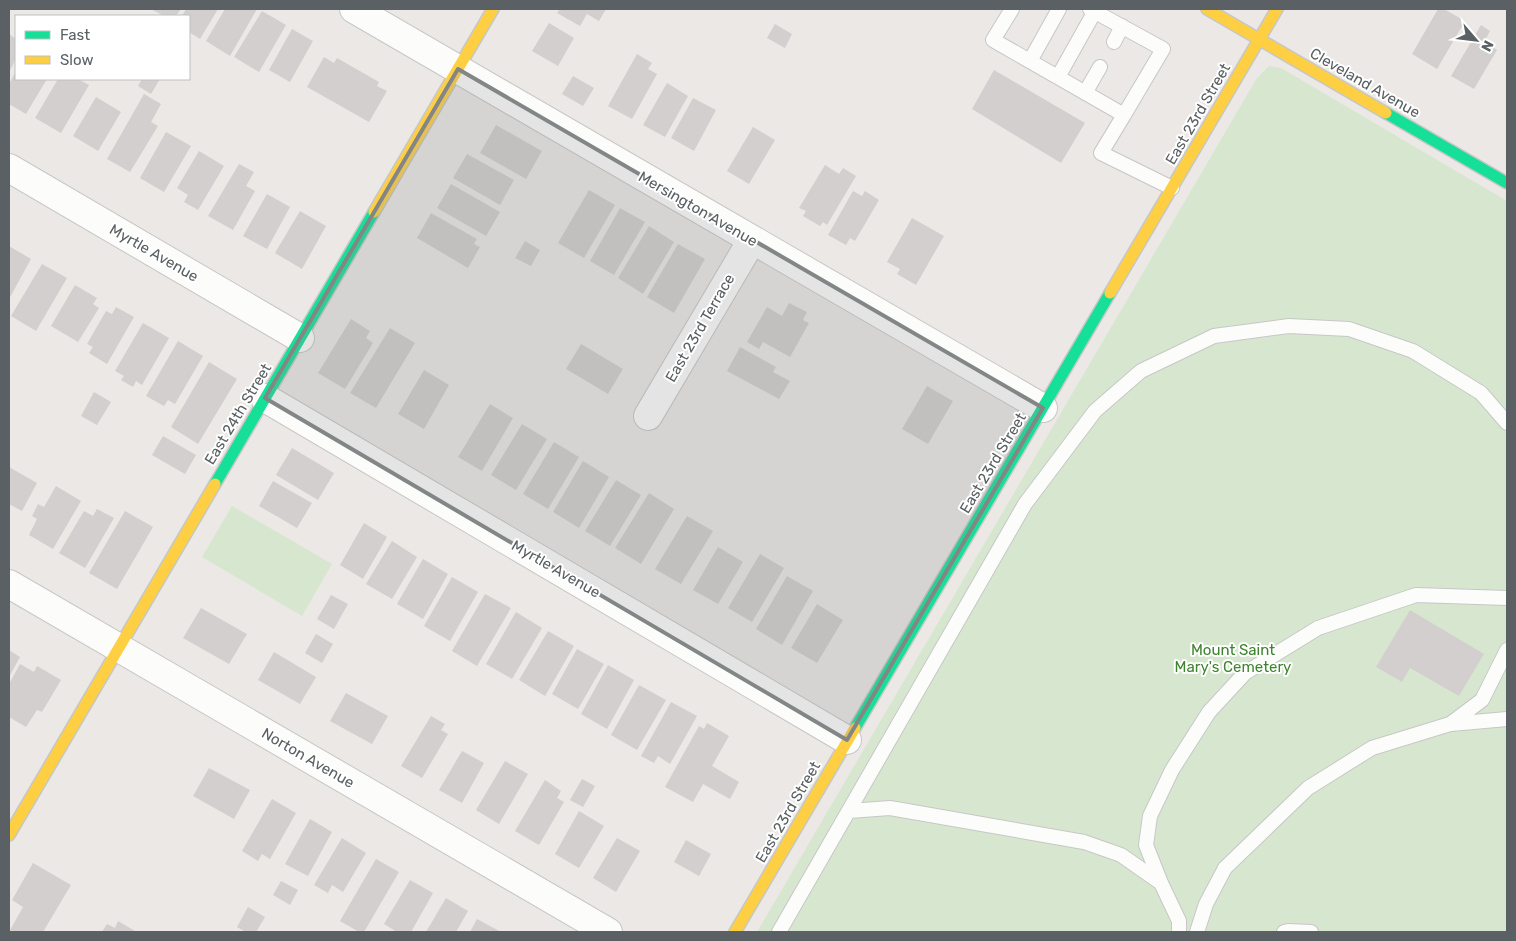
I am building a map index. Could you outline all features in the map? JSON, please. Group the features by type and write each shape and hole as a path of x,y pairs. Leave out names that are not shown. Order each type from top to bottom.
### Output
{"main road":[{"name":"East 24th Street","path":"9,835 493,9"},
{"name":"Cleveland Avenue","path":"1207,9 1507,184"},
{"name":"East 23rd Street","path":"735,932 1277,9"}],"street":[{"name":"Mersington Avenue","path":"354,9 1043,408"},
{"name":"Myrtle Avenue","path":"9,168 300,338"},
{"name":"East 23rd Terrace","path":"648,416 752,240"},
{"name":"Myrtle Avenue","path":"265,398 847,740"},
{"name":"Norton Avenue","path":"9,584 608,932"}],"lane":[{"path":"1012,9 993,40 1124,116"},
{"path":"1030,61 1059,9"},
{"path":"1058,77 1092,10 1163,48 1101,153 1172,188"},
{"path":"1114,42 1122,26"},
{"path":"1085,93 1100,67"},
{"path":"779,932 1025,504 1095,410 1141,372 1214,336 1289,326 1349,329 1413,351 1481,393 1507,424"},
{"path":"1179,932 1179,921 1146,845 1150,816 1172,770 1209,712 1245,673 1318,628 1416,595 1507,598"},
{"path":"1450,724 1482,700 1507,650"},
{"path":"1197,932 1206,904 1225,868 1308,788 1372,748 1450,724 1507,719"},
{"path":"848,811 890,808 1084,842 1121,855 1161,882"},
{"path":"1284,932 1311,932"}],"highlighted area":[{"path":"458,69 1043,408 847,740 265,398"}],"green space":[{"name":"Mount Saint Mary's Cemetery","path":"1269,66 1281,68 1507,201 1507,932 757,932 1257,78"},
{"path":"232,506 332,564 302,616 202,557"}],"building":[{"path":"151,9 181,9 177,15 162,15"},
{"path":"186,9 218,9 200,39 190,33 190,15 183,15"},
{"path":"225,9 257,9 230,56 206,41"},
{"path":"560,9 606,9 599,21 587,14 580,26 557,13"},
{"path":"1438,9 1444,9 1465,21 1437,69 1412,54"},
{"path":"262,11 286,25 259,72 234,57"},
{"path":"549,23 574,38 558,66 532,51"},
{"path":"775,24 792,34 785,48 767,38"},
{"path":"1481,25 1490,31 1484,42 1497,50 1474,89 1451,76"},
{"path":"292,29 313,41 290,82 269,70"},
{"path":"9,34 15,38 15,61 9,72"},
{"path":"637,54 652,63 648,69 657,74 632,119 608,106"},
{"path":"324,57 334,63 337,58 379,82 377,86 387,91 369,122 307,87"},
{"path":"994,70 1085,123 1061,163 972,109"},
{"path":"15,73 15,80 46,80 26,114 9,104 9,84"},
{"path":"573,76 594,88 583,106 562,94"},
{"path":"57,80 80,80 89,85 61,133 35,118"},
{"path":"141,80 159,80 151,94 138,86"},
{"path":"667,83 688,96 665,137 643,125"},
{"path":"144,94 161,104 151,122 158,126 130,172 107,159"},
{"path":"96,97 121,112 98,151 73,136"},
{"path":"693,98 716,110 694,151 671,138"},
{"path":"496,125 542,151 526,179 480,153"},
{"path":"753,127 775,140 749,184 727,171"},
{"path":"166,132 191,146 164,192 140,178"},
{"path":"199,151 224,166 198,210 184,202 188,195 177,188"},
{"path":"467,154 514,180 500,205 453,178"},
{"path":"239,164 254,172 246,186 255,191 233,230 208,216"},
{"path":"825,165 839,174 843,168 856,176 827,225 823,222 820,226 803,216 806,211 799,208"},
{"path":"451,184 500,212 486,236 437,208"},
{"path":"589,190 615,205 584,258 558,243"},
{"path":"853,191 862,196 865,191 879,200 855,241 850,238 846,245 828,235"},
{"path":"267,194 290,207 267,249 243,236"},
{"path":"620,208 645,222 614,275 590,261"},
{"path":"300,211 326,226 302,269 275,253"},
{"path":"431,213 477,239 474,244 480,247 468,268 417,238"},
{"path":"912,218 944,236 916,285 897,274 900,269 887,262"},
{"path":"649,226 674,242 643,294 618,278"},
{"path":"525,241 540,250 531,266 515,258"},
{"path":"678,244 705,259 674,313 647,297"},
{"path":"9,246 31,259 9,299"},
{"path":"42,264 67,278 36,331 11,316"},
{"path":"75,285 97,298 93,304 99,308 78,342 51,326"},
{"path":"789,303 807,312 803,320 809,323 790,357 763,342 759,349 747,342 767,307 782,316"},
{"path":"116,307 134,317 107,364 89,353 93,347 87,344 106,311 112,314"},
{"path":"351,319 370,331 366,338 373,343 345,389 318,373"},
{"path":"143,323 169,338 142,385 136,381 133,387 121,380 124,376 115,371"},
{"path":"390,328 415,343 376,408 350,393"},
{"path":"178,341 203,356 175,404 168,400 164,406 146,396"},
{"path":"581,344 623,369 608,394 566,369"},
{"path":"740,347 776,367 773,372 790,381 779,399 727,371"},
{"path":"209,362 237,379 198,444 171,427"},
{"path":"424,370 449,385 424,429 398,414"},
{"path":"927,386 953,401 928,444 902,429"},
{"path":"94,392 111,402 97,425 81,416"},
{"path":"490,404 513,418 482,471 458,457"},
{"path":"522,424 547,439 516,490 491,475"},
{"path":"163,436 196,455 185,474 152,455"},
{"path":"554,442 579,457 548,509 523,494"},
{"path":"292,448 334,473 318,500 276,475"},
{"path":"583,461 609,477 579,528 553,512"},
{"path":"9,467 37,483 22,511 9,504"},
{"path":"616,480 641,495 610,546 585,531"},
{"path":"273,481 312,503 297,528 259,506"},
{"path":"56,486 81,501 53,549 29,535 37,519 32,516 38,504 44,507"},
{"path":"649,493 674,509 641,564 615,548"},
{"path":"97,509 114,518 85,568 59,553 84,511 93,516"},
{"path":"125,511 153,527 117,589 89,573"},
{"path":"687,516 713,531 681,584 655,569"},
{"path":"364,523 387,537 363,579 340,565"},
{"path":"392,541 417,557 392,599 366,584"},
{"path":"718,547 743,562 718,604 693,590"},
{"path":"760,554 784,568 752,622 728,608"},
{"path":"423,559 448,574 423,619 397,604"},
{"path":"787,576 813,591 782,645 756,629"},
{"path":"452,577 478,592 450,641 424,626"},
{"path":"485,594 511,608 477,666 452,651"},
{"path":"331,595 348,604 334,629 317,619"},
{"path":"817,604 843,620 817,663 791,648"},
{"path":"201,608 247,634 229,664 183,638"},
{"path":"1410,610 1484,654 1459,696 1410,668 1402,682 1376,667"},
{"path":"516,612 542,628 512,679 486,664"},
{"path":"548,631 574,646 545,696 519,680"},
{"path":"316,634 333,644 322,663 305,653"},
{"path":"577,649 604,664 578,709 552,694"},
{"path":"9,650 20,657 9,677"},
{"path":"274,652 316,677 300,704 258,680"},
{"path":"20,664 34,672 37,666 61,680 42,712 37,710 26,727 9,717 9,684"},
{"path":"608,665 634,680 607,729 581,714"},
{"path":"639,685 666,700 637,750 611,735"},
{"path":"346,693 388,716 372,744 330,721"},
{"path":"671,702 697,716 670,764 658,756 654,763 641,756"},
{"path":"431,716 445,724 441,730 448,734 422,778 401,766"},
{"path":"707,723 729,736 712,766 739,782 730,799 703,784 693,802 665,787 699,726 704,729"},
{"path":"462,751 484,763 462,803 439,790"},
{"path":"505,761 528,774 499,824 476,810"},
{"path":"209,768 250,790 234,819 193,796"},
{"path":"582,779 595,786 583,807 570,800"},
{"path":"545,780 561,791 557,798 564,802 539,845 515,831"},
{"path":"272,799 296,813 270,859 262,854 258,861 242,851"},
{"path":"579,811 604,826 579,868 555,854"},
{"path":"310,819 332,832 308,876 285,864"},
{"path":"342,838 366,853 343,892 332,885 328,893 314,885"},
{"path":"617,838 640,851 616,892 593,878"},
{"path":"686,840 711,854 699,876 674,862"},
{"path":"376,859 399,872 364,932 359,932 340,921"},
{"path":"33,863 71,885 43,932 9,932 23,907 12,900"},
{"path":"410,880 433,893 411,932 397,932 384,924"},
{"path":"281,881 298,890 290,905 273,895"},
{"path":"446,898 468,911 456,932 426,932"},
{"path":"248,907 265,917 256,932 246,932 237,927"},
{"path":"477,919 501,932 470,932"},
{"path":"118,921 135,931 102,932 107,924 115,928"}],"traffic: fast":[{"path":"1386,113 1507,183"},
{"path":"215,484 374,212"},
{"path":"855,728 1110,293"}],"traffic: slow":[{"path":"374,212 493,9"},
{"path":"1207,9 1386,113"},
{"path":"1110,293 1277,9"},
{"path":"9,835 215,484"},
{"path":"735,932 855,728"}]}
